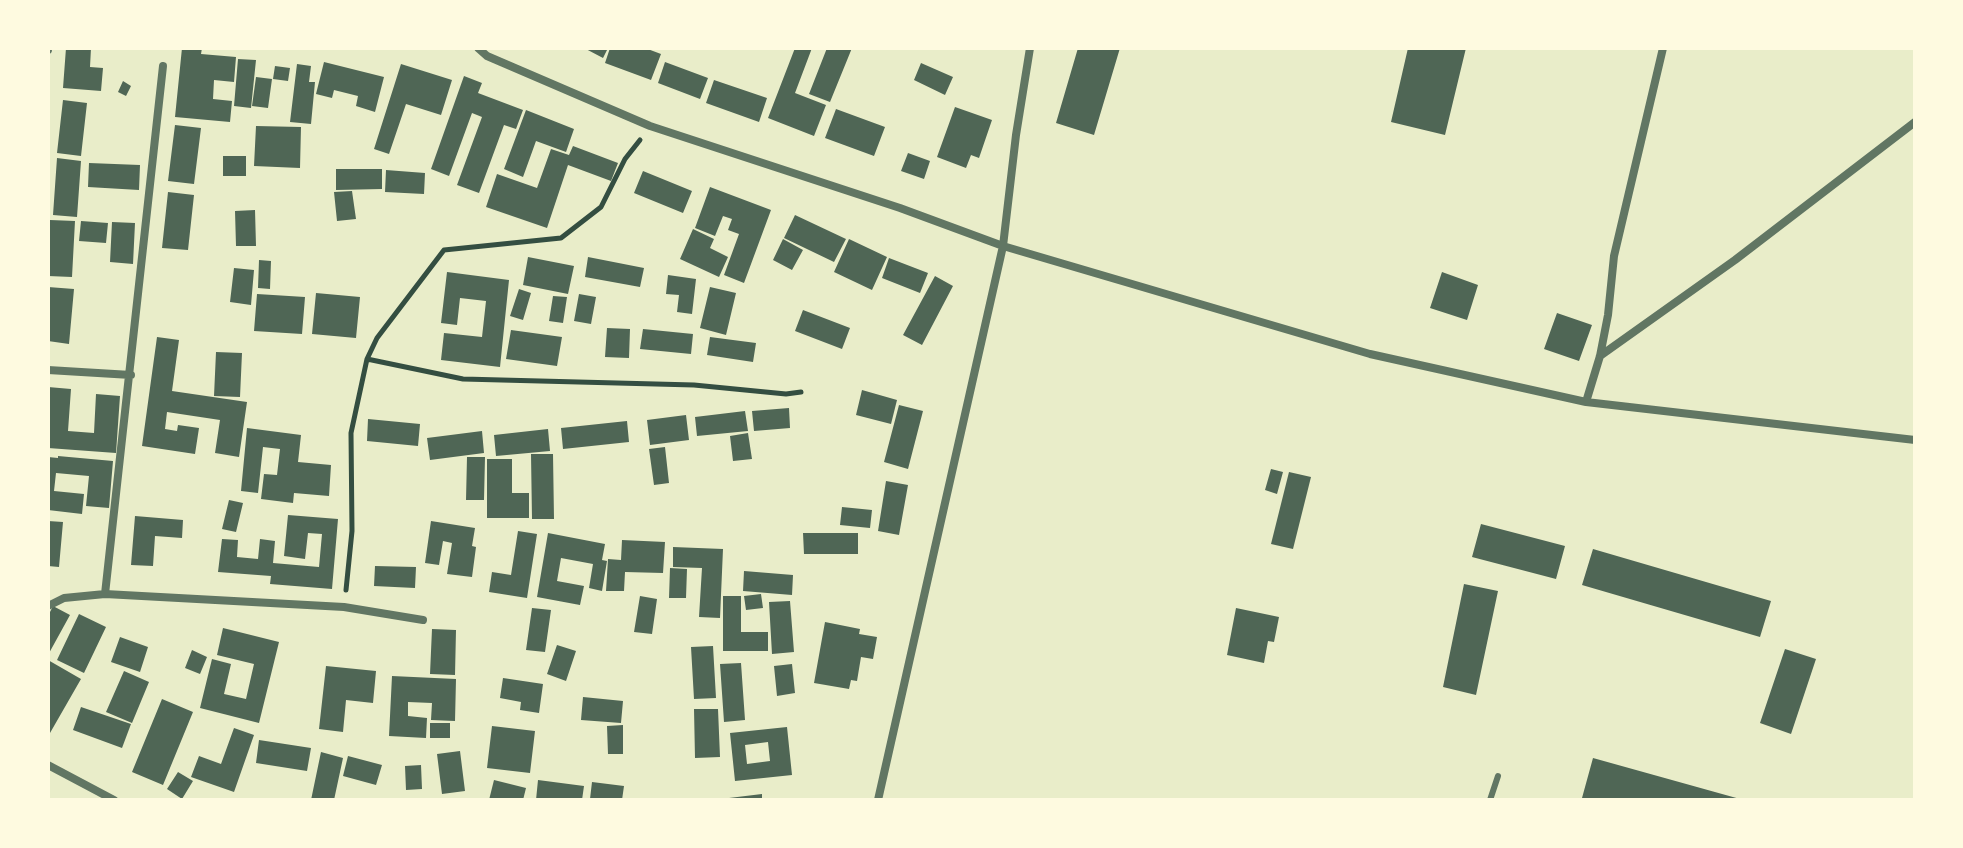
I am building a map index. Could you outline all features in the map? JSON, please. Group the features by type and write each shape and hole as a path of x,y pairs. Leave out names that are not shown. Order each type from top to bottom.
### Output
{"street":[{"path":"478,48 487,56 650,126 900,208 1003,246 1370,354 1586,402 1915,440"},
{"path":"878,800 1003,246 1030,48"},
{"path":"1586,402 1600,356 1614,256 1663,48"},
{"path":"105,594 163,66"},
{"path":"1600,356 1735,260 1915,122"},
{"path":"48,370 131,375"},
{"path":"48,606 64,598 105,594 344,607 423,620"},
{"path":"48,765 114,800"}],"lane":[{"path":"1490,800 1498,776"}],"path":[{"path":"344,607 352,531 351,433 367,359 377,338 444,250 561,238 601,207 625,159 650,126"},
{"path":"367,359 463,379 694,385 786,394 801,392"}],"building":[{"path":"66,48 91,48 90,67 103,68 101,91 63,88"},
{"path":"182,48 202,48 201,54 236,57 234,82 214,80 213,99 232,101 230,122 175,117"},
{"path":"584,48 608,48 603,58"},
{"path":"610,48 645,48 661,54 651,80 605,63"},
{"path":"795,48 812,48 795,93 826,105 814,136 768,118"},
{"path":"827,48 852,48 830,102 809,94"},
{"path":"1078,48 1120,48 1094,135 1056,123"},
{"path":"1408,48 1466,48 1445,135 1391,122"},
{"path":"238,59 256,60 251,108 234,106"},
{"path":"324,62 384,77 375,112 356,106 358,96 334,90 332,98 316,94"},
{"path":"665,62 708,78 700,99 658,83"},
{"path":"921,63 953,77 945,95 914,80"},
{"path":"297,64 311,66 309,82 315,82 311,124 290,122"},
{"path":"401,64 452,80 441,115 406,104 389,154 374,149"},
{"path":"275,66 290,68 288,81 273,79"},
{"path":"464,76 482,83 478,93 523,110 516,129 504,125 479,193 457,185 482,117 472,113 449,176 431,169"},
{"path":"256,77 272,79 268,108 252,106"},
{"path":"714,80 767,98 759,122 706,103"},
{"path":"123,81 131,86 126,96 118,92"},
{"path":"63,100 87,103 81,156 57,153"},
{"path":"955,107 992,120 979,158 971,155 966,168 937,157"},
{"path":"836,109 885,127 874,156 825,138"},
{"path":"526,110 574,129 566,152 536,141 523,177 504,169"},
{"path":"175,125 201,128 194,184 168,181"},
{"path":"256,126 301,127 300,168 254,166"},
{"path":"573,146 618,163 611,181 568,165 547,228 486,207 497,174 537,188 551,149 569,155"},
{"path":"908,153 930,161 924,179 901,171"},
{"path":"223,156 246,156 246,176 223,176"},
{"path":"57,158 81,161 77,217 53,215"},
{"path":"89,163 140,165 139,190 88,187"},
{"path":"336,169 382,169 382,189 336,190"},
{"path":"386,170 425,173 424,194 385,192"},
{"path":"643,171 692,191 683,213 634,193"},
{"path":"710,187 771,210 744,283 724,275 739,234 728,230 732,219 723,216 715,236 695,228"},
{"path":"352,191 356,219 337,221 334,192"},
{"path":"168,192 194,195 188,250 162,248"},
{"path":"255,210 256,246 236,246 235,211"},
{"path":"795,215 846,239 834,262 784,238"},
{"path":"50,220 75,221 72,277 48,276"},
{"path":"81,221 108,223 106,243 79,241"},
{"path":"112,222 135,223 133,264 110,262"},
{"path":"693,229 714,239 710,248 728,257 719,277 680,259"},
{"path":"783,239 803,250 792,270 773,260"},
{"path":"849,239 887,257 872,290 834,272"},
{"path":"528,257 574,266 568,294 523,285"},
{"path":"588,257 644,268 640,287 585,277"},
{"path":"889,258 928,273 920,293 882,278"},
{"path":"259,260 271,261 270,289 258,288"},
{"path":"234,268 254,270 251,305 230,302"},
{"path":"447,272 509,280 500,367 441,360 444,333 482,337 486,301 460,298 457,325 441,323"},
{"path":"1442,272 1478,285 1467,320 1430,308"},
{"path":"668,275 696,279 692,314 677,312 679,295 666,294"},
{"path":"935,276 953,286 922,345 903,335"},
{"path":"48,287 74,289 69,344 48,341"},
{"path":"710,287 736,293 726,335 700,328"},
{"path":"519,289 531,293 523,320 510,316"},
{"path":"316,293 360,297 356,338 312,334"},
{"path":"257,294 305,297 302,334 254,331"},
{"path":"579,294 596,297 591,324 574,321"},
{"path":"553,296 567,297 563,323 549,321"},
{"path":"803,310 850,328 842,349 795,331"},
{"path":"1557,313 1592,325 1579,361 1544,349"},
{"path":"607,328 630,329 629,358 605,357"},
{"path":"643,329 693,334 691,354 640,349"},
{"path":"511,330 562,337 557,366 506,359"},
{"path":"157,337 179,340 172,391 247,402 239,457 215,453 220,420 167,412 165,429 177,431 178,425 199,428 195,454 142,446"},
{"path":"710,337 756,343 753,362 707,355"},
{"path":"216,352 242,353 240,397 214,396"},
{"path":"48,387 71,389 68,431 94,433 96,394 120,396 116,453 48,448"},
{"path":"862,390 897,400 891,424 856,415"},
{"path":"899,405 923,411 908,469 884,462"},
{"path":"789,408 790,428 754,431 752,411"},
{"path":"745,411 748,431 697,436 695,417"},
{"path":"686,415 689,440 650,445 647,420"},
{"path":"368,419 420,424 418,446 367,441"},
{"path":"627,421 629,442 563,449 561,428"},
{"path":"247,428 301,435 298,462 331,465 329,496 294,493 293,503 261,499 264,474 277,475 280,449 263,447 258,493 241,491"},
{"path":"548,429 550,451 496,456 494,435"},
{"path":"482,431 484,453 430,460 427,438"},
{"path":"748,433 752,459 733,461 730,436"},
{"path":"665,447 669,483 654,485 649,449"},
{"path":"531,454 553,454 554,519 532,519"},
{"path":"48,457 113,461 109,508 86,506 89,476 56,473 54,491 84,494 82,514 48,510"},
{"path":"467,457 485,457 484,500 466,500"},
{"path":"487,459 512,459 512,493 529,493 529,518 487,518"},
{"path":"1271,469 1283,472 1277,494 1265,490"},
{"path":"1289,472 1311,477 1293,549 1271,544"},
{"path":"886,481 908,485 899,535 878,531"},
{"path":"229,500 243,503 236,532 222,529"},
{"path":"842,507 872,510 870,528 840,525"},
{"path":"288,515 338,519 332,589 270,584 271,576 218,572 222,539 238,540 237,557 258,559 260,539 275,541 273,563 319,567 322,534 308,533 305,559 284,556"},
{"path":"135,516 183,520 182,538 155,536 153,566 131,565"},
{"path":"48,521 63,522 59,567 48,566"},
{"path":"431,521 475,528 472,577 447,574 452,543 443,541 439,565 425,563"},
{"path":"1481,524 1565,546 1556,579 1472,557"},
{"path":"518,531 537,534 527,598 489,592 492,572 511,575"},
{"path":"548,533 605,544 602,560 607,561 602,591 589,588 593,564 561,558 557,581 584,586 580,605 537,597"},
{"path":"803,533 858,533 858,554 804,554"},
{"path":"622,540 665,542 663,573 625,572 624,591 606,591 608,559 621,560"},
{"path":"673,547 723,549 720,618 699,617 702,568 673,567"},
{"path":"1593,549 1771,601 1760,637 1582,585"},
{"path":"375,566 416,567 415,588 374,586"},
{"path":"670,568 687,569 686,598 669,598"},
{"path":"744,571 793,575 792,595 743,591"},
{"path":"1464,584 1498,591 1476,695 1443,687"},
{"path":"761,594 763,608 746,610 744,596"},
{"path":"640,596 657,599 652,634 634,632"},
{"path":"723,596 741,596 741,632 768,632 768,651 723,651"},
{"path":"790,601 794,652 772,654 769,602"},
{"path":"53,606 70,615 48,655 48,616"},
{"path":"532,608 551,610 545,652 526,650"},
{"path":"1236,608 1279,617 1274,642 1268,641 1264,663 1227,655"},
{"path":"79,614 106,627 84,673 57,660"},
{"path":"825,622 860,629 859,634 877,637 873,659 861,657 857,681 851,680 849,689 814,683"},
{"path":"223,628 279,642 259,723 200,708 212,659 231,664 224,694 246,699 254,664 217,655"},
{"path":"432,629 456,630 455,675 430,674"},
{"path":"120,637 148,647 140,672 111,662"},
{"path":"557,645 576,651 566,681 547,674"},
{"path":"713,646 716,698 694,699 691,647"},
{"path":"1785,649 1816,659 1791,734 1760,723"},
{"path":"192,650 207,657 200,674 185,668"},
{"path":"48,660 81,679 50,733 48,731"},
{"path":"741,663 745,720 724,722 720,664"},
{"path":"792,664 795,693 777,696 774,666"},
{"path":"326,666 376,671 373,703 346,700 343,732 319,729"},
{"path":"124,671 149,682 132,723 106,712"},
{"path":"392,676 456,679 455,721 431,720 432,703 408,702 408,716 427,718 426,738 389,736"},
{"path":"503,678 543,684 539,713 520,710 521,702 500,698"},
{"path":"583,697 623,701 621,723 581,720"},
{"path":"162,699 193,712 163,785 132,772"},
{"path":"81,707 131,724 122,748 73,730"},
{"path":"694,709 718,709 720,757 695,758"},
{"path":"430,723 450,723 450,738 430,738"},
{"path":"623,725 623,754 608,754 607,726"},
{"path":"492,726 535,731 530,773 487,768"},
{"path":"787,727 792,775 735,781 730,733","holes":["768,742 770,761 747,764 745,745"]},
{"path":"234,728 254,735 234,792 191,777 199,756 221,764"},
{"path":"259,740 311,748 307,771 256,763"},
{"path":"460,751 465,791 442,794 437,754"},
{"path":"321,752 343,758 334,800 311,800"},
{"path":"348,756 382,765 376,785 343,776"},
{"path":"1593,758 1740,799 1740,800 1582,798"},
{"path":"421,765 422,789 406,790 405,766"},
{"path":"178,772 193,781 182,799 167,789"},
{"path":"494,780 526,788 523,800 489,800"},
{"path":"538,780 584,786 582,800 536,800"},
{"path":"592,782 624,786 622,800 590,799"},
{"path":"762,794 762,800 729,798"}]}
